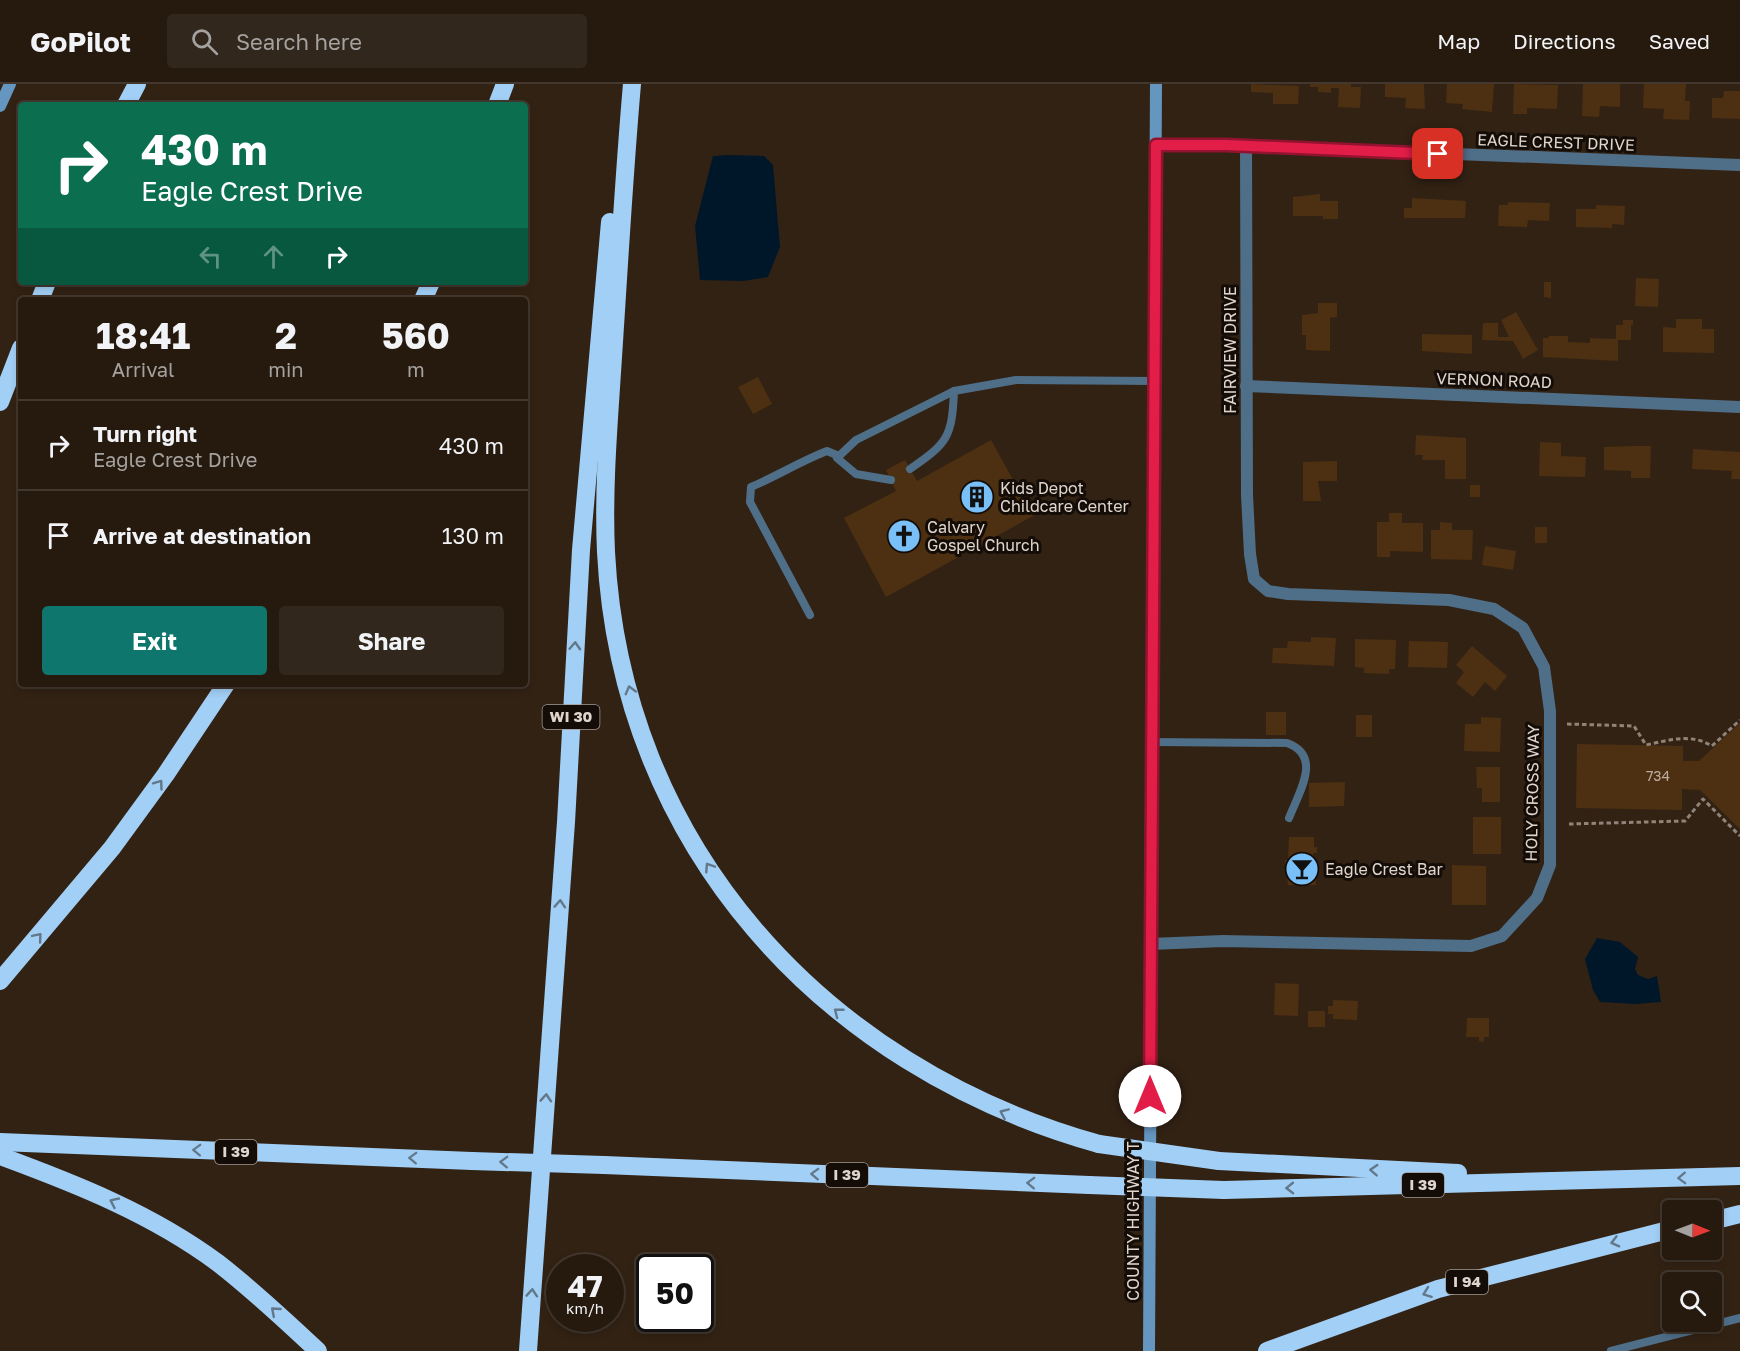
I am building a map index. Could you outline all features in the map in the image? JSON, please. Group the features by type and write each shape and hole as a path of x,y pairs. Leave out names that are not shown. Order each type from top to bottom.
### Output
{"highway":[{"path":"128,102 137,84"},
{"path":"498,102 505,84"},
{"name":"WI 30","path":"528,1351 566,834 582,538 598,339 626,84"},
{"path":"632,84 606,481 606,552 620,650 644,736 660,777 707,865 738,910 793,974 816,995 887,1050 971,1098 1019,1119 1099,1144 1219,1161 1622,1181"},
{"path":"0,402 18,356"},
{"path":"0,981 112,848 166,774 224,687"},
{"name":"I 39","path":"0,1142 1224,1190 1740,1176"},
{"path":"0,1156 120,1204 177,1236 244,1284 318,1351"},
{"path":"1722,1218 1740,1214"},
{"name":"I 94","path":"1267,1351 1438,1290 1662,1232"}],"main road":[{"path":"0,106 10,84"},
{"name":"COUNTY HIGHWAY T","path":"1149,1351 1156,84"}],"street":[{"name":"EAGLE CREST DRIVE","path":"1156,145 1246,146 1740,165"},
{"name":"FAIRVIEW DRIVE","path":"1246,146 1246,386 1250,554"},
{"name":"VERNON ROAD","path":"1246,386 1740,406"},
{"name":"HOLY CROSS WAY","path":"1150,944 1224,941 1471,946 1502,936 1537,898 1550,865 1550,711 1544,667 1523,628 1494,609 1449,600 1288,594 1268,591 1254,579 1250,554"}],"lane":[{"path":"839,456 856,440 954,391 1016,380 1154,381"},
{"path":"910,469 937,450 952,426 954,391"},
{"path":"810,615 750,502 749,492 751,487 819,454 827,451 839,456"},
{"path":"839,456 837,458 856,474 891,480"},
{"path":"1152,742 1287,743 1300,747 1306,756 1307,766 1289,818"},
{"path":"1611,1351 1740,1318"}],"path":[{"path":"1567,724 1634,726 1646,745 1675,738 1701,739 1712,746 1740,720"},
{"path":"1569,824 1685,821 1703,799 1740,836"}],"water":[{"path":"713,156 764,156 773,165 780,247 768,277 743,281 700,280 695,226"},
{"path":"1597,938 1620,942 1638,957 1635,969 1638,975 1648,979 1657,976 1661,1002 1636,1004 1600,1002 1593,990 1585,959"}],"building":[{"path":"1251,84 1299,86 1298,104 1273,104 1273,93 1251,92"},
{"path":"1310,84 1351,84 1351,87 1361,87 1360,108 1338,107 1339,88 1331,88 1331,93 1318,92 1318,87 1310,87"},
{"path":"1385,84 1424,84 1425,109 1405,108 1406,98 1385,97"},
{"path":"1447,84 1494,84 1492,112 1462,109 1463,104 1446,103"},
{"path":"1514,84 1558,85 1557,109 1527,108 1527,114 1513,114"},
{"path":"1583,84 1620,84 1620,107 1600,106 1599,117 1582,116"},
{"path":"1644,84 1686,84 1685,101 1690,101 1689,120 1663,119 1664,109 1643,108"},
{"path":"1724,91 1740,91 1740,119 1712,118 1712,98 1723,98"},
{"path":"1320,194 1320,201 1338,201 1338,219 1323,219 1323,216 1293,216 1293,197"},
{"path":"1412,198 1466,201 1465,218 1404,218 1404,208 1412,208"},
{"path":"1508,202 1550,203 1549,221 1528,220 1527,227 1498,226 1499,205 1508,205"},
{"path":"1596,205 1625,206 1624,225 1612,224 1612,228 1576,227 1576,209 1596,209"},
{"path":"1636,278 1659,279 1658,307 1635,306"},
{"path":"1544,282 1551,282 1551,298 1544,297"},
{"path":"1318,303 1337,303 1337,317 1330,318 1330,351 1306,350 1306,335 1302,335 1302,315 1318,313"},
{"path":"1516,312 1538,350 1523,359 1513,341 1482,340 1483,323 1498,323 1498,337 1509,337 1501,320"},
{"path":"1676,319 1702,319 1702,329 1714,329 1714,353 1663,352 1663,327 1676,328"},
{"path":"1623,320 1633,320 1633,325 1631,325 1631,340 1618,340 1618,361 1543,357 1543,338 1568,336 1568,342 1590,343 1590,338 1616,339 1616,325 1623,325"},
{"path":"1422,334 1472,335 1472,354 1422,351"},
{"path":"758,377 772,404 753,414 738,387"},
{"path":"1416,435 1466,438 1466,479 1445,479 1445,460 1422,460 1423,455 1415,455"},
{"path":"991,440 1033,516 886,597 844,518 896,491 886,470 905,460 917,481"},
{"path":"1540,442 1561,443 1561,456 1586,457 1585,477 1539,476"},
{"path":"1651,446 1650,478 1631,478 1631,471 1604,470 1604,447"},
{"path":"1693,449 1740,452 1740,479 1731,479 1732,471 1692,469"},
{"path":"1337,461 1337,481 1318,481 1321,501 1303,501 1303,462"},
{"path":"1470,485 1480,485 1480,497 1470,497"},
{"path":"1389,513 1402,513 1402,523 1423,523 1423,552 1390,551 1390,557 1377,557 1377,522 1389,522"},
{"path":"1440,522 1452,523 1452,530 1473,530 1472,560 1431,559 1431,530 1440,530"},
{"path":"1535,527 1547,527 1547,543 1535,543"},
{"path":"1485,546 1516,551 1513,570 1482,565"},
{"path":"1311,637 1336,638 1334,666 1272,663 1273,648 1287,648 1288,641 1311,642"},
{"path":"1355,639 1396,640 1395,669 1389,669 1389,674 1364,673 1364,668 1355,667"},
{"path":"1409,641 1448,642 1447,668 1408,667"},
{"path":"1472,646 1507,676 1495,691 1485,682 1473,697 1456,683 1464,672 1456,665"},
{"path":"1266,712 1286,712 1286,735 1266,735"},
{"path":"1356,715 1372,715 1372,737 1356,737"},
{"path":"1481,717 1501,718 1500,752 1464,751 1465,724 1481,724"},
{"path":"1740,723 1740,829 1700,790 1682,789 1682,810 1576,808 1577,744 1683,746 1683,761 1699,761"},
{"path":"1476,767 1500,767 1500,802 1482,802 1482,788 1477,788"},
{"path":"1345,782 1344,806 1309,807 1309,783"},
{"path":"1473,817 1501,817 1501,854 1473,854"},
{"path":"1289,837 1314,837 1314,847 1317,847 1317,853 1313,853 1316,885 1288,885 1285,860 1288,860"},
{"path":"1452,865 1486,866 1486,905 1452,905"},
{"path":"1275,983 1299,984 1298,1016 1274,1015"},
{"path":"1333,1000 1358,1001 1357,1020 1333,1019 1333,1014 1328,1014 1328,1006 1333,1006"},
{"path":"1308,1011 1325,1011 1325,1027 1308,1027"},
{"path":"1467,1018 1489,1018 1489,1037 1484,1037 1484,1042 1479,1041 1479,1037 1466,1037"}],"place":[{"name":"Kids Depot Childcare Center","path":"977,497"},
{"name":"Calvary Gospel Church","path":"904,536"},
{"name":"Eagle Crest Bar","path":"1302,869"}],"route":[{"path":"1150,1096 1156,145 1226,145 1438,154"}]}
